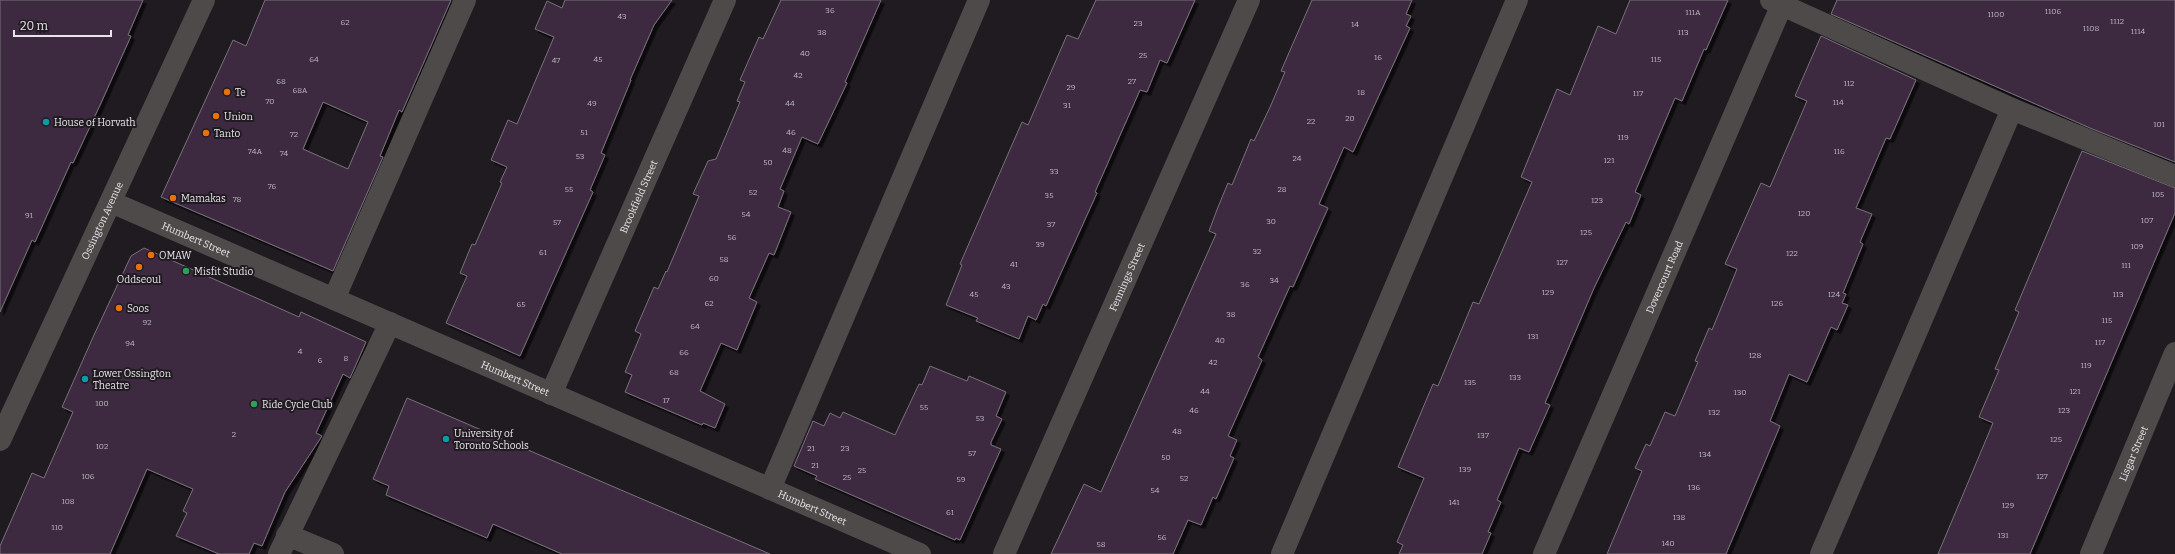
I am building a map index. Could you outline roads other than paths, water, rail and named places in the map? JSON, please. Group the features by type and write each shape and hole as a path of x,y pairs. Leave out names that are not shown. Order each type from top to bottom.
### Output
{"street":[{"name":"Ossington Avenue","path":"0,440 204,0"},
{"path":"334,300 465,0"},
{"name":"Brookfield Street","path":"551,394 725,0"},
{"path":"770,489 979,0"},
{"name":"Fennings Street","path":"1004,554 1249,0"},
{"path":"1282,554 1517,0"},
{"path":"1779,2 2012,109 2175,176"},
{"name":"Dovercourt Road","path":"1544,554 1779,2"},
{"path":"1821,554 2012,109"},
{"name":"Humbert Street","path":"110,202 920,554"},
{"path":"333,554 283,544 390,324"},
{"name":"Lisgar Street","path":"2091,554 2175,353"}],"place":[{"name":"Te","path":"227,92"},
{"name":"Union","path":"216,116"},
{"name":"House of Horvath","path":"46,122"},
{"name":"Tanto","path":"206,133"},
{"name":"Mamakas","path":"173,198"},
{"name":"OMAW","path":"151,255"},
{"name":"Oddseoul","path":"139,267"},
{"name":"Misfit Studio","path":"186,271"},
{"name":"Soos","path":"119,308"},
{"name":"Lower Ossington Theatre","path":"85,379"},
{"name":"Ride Cycle Club","path":"254,404"},
{"name":"University of Toronto Schools","path":"446,439"}]}
